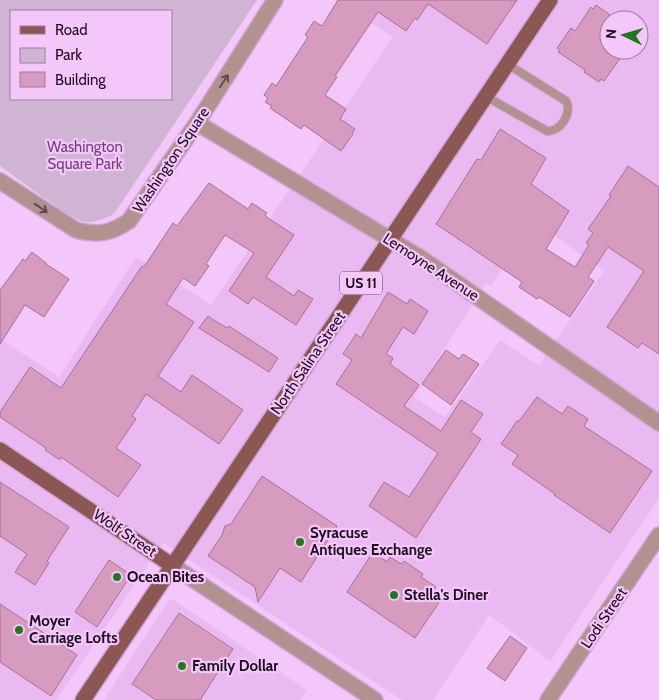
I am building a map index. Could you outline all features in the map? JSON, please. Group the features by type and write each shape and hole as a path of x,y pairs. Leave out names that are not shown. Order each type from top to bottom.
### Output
{"main road":[{"name":"North Salina Street","path":"83,700 550,0"},
{"name":"Wolf Street","path":"0,450 173,566"}],"street":[{"name":"Washington Square","path":"0,181 76,230 88,233 114,231 129,221 196,123 275,0"},
{"name":"Lemoyne Avenue","path":"196,123 421,258 659,423"},
{"name":"Lodi Street","path":"548,700 659,535"},
{"name":"Wolf Street","path":"173,566 375,700"}],"lane":[{"path":"485,96 547,131 553,132 558,130 569,111 566,101 507,64"}],"shaded area":[{"path":"335,0 659,0 659,498 550,661 489,615 433,700 402,700 163,543 56,700 0,700 0,339 59,377 136,257 211,305 393,37","holes":["533,220 604,271 539,365 500,340 445,417 414,397 486,283 491,286"]},
{"path":"170,598 307,690 300,700 104,700"}],"green space":[{"name":"Washington Square Park","path":"0,0 257,0 114,214 100,220 85,222 56,206 0,166"}],"building":[{"path":"338,0 517,0 487,44 428,4 417,20 415,18 406,31 378,12 335,76 337,77 325,95 346,109 340,119 355,129 341,151 304,125 301,129 270,108 272,106 265,102 268,98 264,95 272,83 276,86 308,37 305,35 314,21 322,26"},
{"path":"596,5 603,10 599,10 599,60 619,60 604,81 601,79 599,82 558,52 560,50 557,48 571,28 575,31 591,7 593,9"},
{"path":"500,129 546,158 531,184 569,211 546,249 575,267 589,245 586,243 593,233 588,229 611,196 609,195 628,166 659,187 659,354 642,343 638,348 607,327 644,271 608,247 588,277 594,281 570,317 539,297 537,299 519,287 522,282 436,224 477,159 481,160"},
{"path":"209,183 248,209 252,203 267,213 265,215 268,218 294,235 266,277 294,296 298,290 313,299 296,325 253,297 248,304 229,291 254,253 225,235 206,264 209,266 195,286 183,278 166,304 194,322 158,376 181,392 192,375 243,410 219,444 146,394 132,416 136,419 116,448 141,465 118,497 61,457 60,460 45,450 46,448 0,417 0,412 30,367 61,388 173,223 177,226"},
{"path":"32,252 69,279 44,317 25,305 0,344 0,290 23,259 25,261"},
{"path":"388,292 407,304 410,299 428,311 414,334 403,327 386,354 393,358 390,364 419,385 404,406 441,431 461,400 483,414 471,432 481,439 416,538 369,506 384,482 409,497 438,453 336,384 352,360 343,354 356,334 361,338"},
{"path":"208,316 228,328 229,326 278,358 269,372 199,328"},
{"path":"446,350 459,359 463,354 479,364 451,405 422,384"},
{"path":"537,397 562,414 568,406 588,419 584,426 652,471 610,533 512,464 518,455 501,444"},
{"path":"262,476 337,526 301,582 280,568 258,602 255,587 208,556 222,535 225,526 231,524"},
{"path":"0,482 69,527 47,561 49,563 35,585 15,572 27,554 0,536"},
{"name":"Stella's Diner","path":"373,552 387,562 390,557 401,564 404,561 423,574 421,577 436,587 432,592 442,598 415,638 347,592"},
{"path":"109,560 131,575 97,627 75,612"},
{"name":"Moyer Carriage Lofts","path":"0,604 77,655 51,696 0,662"},
{"name":"Family Dollar","path":"179,613 233,649 200,700 156,700 132,684"},
{"path":"510,636 527,648 505,681 487,668"}],"place":[{"name":"Syracuse Antiques Exchange","path":"300,542"},
{"name":"Ocean Bites","path":"117,577"},
{"name":"Stella's Diner","path":"394,595"},
{"name":"Moyer Carriage Lofts","path":"19,630"},
{"name":"Family Dollar","path":"182,666"}]}
